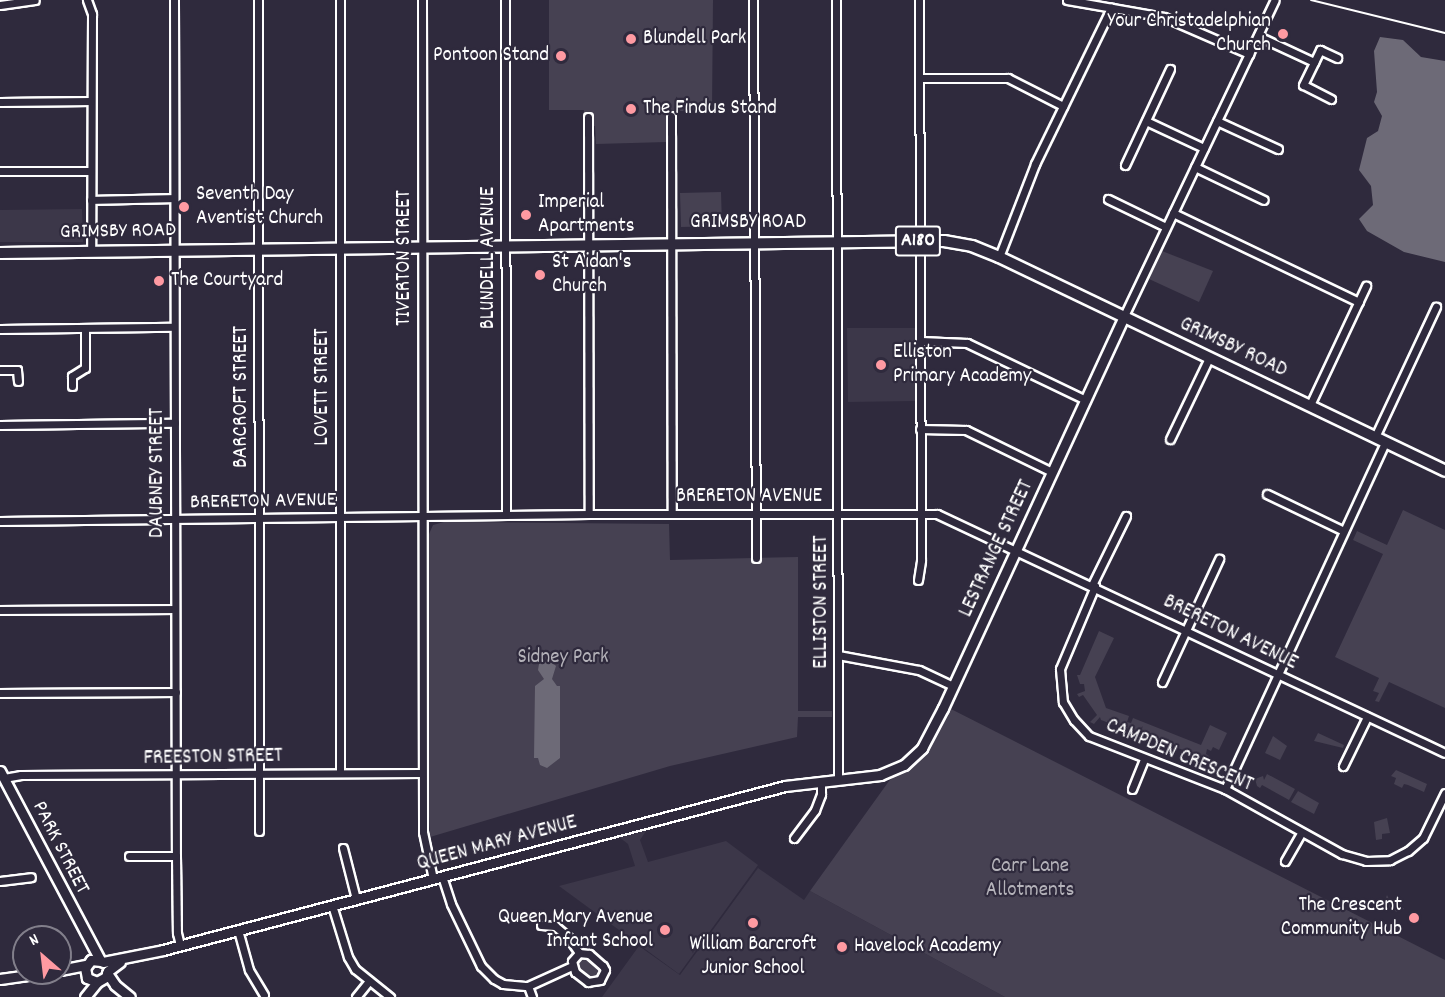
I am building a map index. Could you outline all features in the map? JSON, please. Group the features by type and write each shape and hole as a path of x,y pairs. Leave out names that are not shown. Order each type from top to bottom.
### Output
{"main road":[{"name":"GRIMSBY ROAD","path":"0,253 944,241 972,246 999,258 1445,471"}],"street":[{"path":"0,5 35,0"},
{"path":"87,0 92,14 91,252"},
{"name":"DAUBNEY STREET","path":"174,0 176,856 177,933 180,945"},
{"name":"BARCROFT STREET","path":"258,0 259,831"},
{"name":"LOVETT STREET","path":"340,0 340,773"},
{"name":"TIVERTON STREET","path":"422,0 423,839 437,878 481,966 503,984 528,986"},
{"name":"BLUNDELL AVENUE","path":"505,0 506,515"},
{"path":"753,0 756,558"},
{"name":"ELLISTON STREET","path":"836,0 838,780"},
{"path":"918,580 921,560 919,0"},
{"path":"1066,0 1164,17 1249,54"},
{"path":"1123,318 1275,0"},
{"path":"999,258 1035,164 1111,8"},
{"path":"1258,36 1314,63"},
{"path":"1331,99 1303,85 1320,50 1337,58"},
{"path":"1125,165 1170,69"},
{"path":"919,78 1008,78 1062,106"},
{"path":"0,102 91,101"},
{"path":"670,116 672,514"},
{"path":"588,117 589,514"},
{"path":"1217,120 1278,149"},
{"path":"1146,121 1204,148"},
{"path":"1195,167 1264,200"},
{"path":"0,171 91,171"},
{"path":"91,200 174,198"},
{"path":"1108,199 1166,227"},
{"path":"1173,213 1359,302"},
{"path":"1310,405 1366,286"},
{"path":"1225,789 1344,531 1436,307"},
{"name":"LESTRANGE STREET","path":"880,776 904,765 922,748 953,686 1123,318"},
{"path":"0,329 174,327"},
{"path":"72,386 72,376 85,368 85,328"},
{"path":"921,341 967,343 1086,400"},
{"path":"1170,439 1209,358"},
{"path":"0,370 17,370 18,381"},
{"path":"0,425 175,423"},
{"path":"920,429 966,430 1052,472"},
{"path":"1267,494 1344,531"},
{"name":"BRERETON AVENUE","path":"0,521 589,514 938,514 1094,585 1277,676 1445,753"},
{"name":"CAMPDEN CRESCENT","path":"1126,516 1094,585 1060,669 1063,702 1074,720 1089,736 1225,789 1342,855 1366,861 1390,860 1408,851 1423,838 1445,793"},
{"path":"1162,682 1219,559"},
{"path":"0,610 175,609"},
{"path":"838,655 919,670 953,686"},
{"path":"0,693 176,692"},
{"path":"1343,766 1367,717"},
{"path":"1132,789 1144,759"},
{"name":"FREESTON STREET","path":"3,779 21,775 422,773"},
{"name":"QUEEN MARY AVENUE","path":"91,974 104,966 125,959 785,786 880,776"},
{"name":"PARK STREET","path":"3,779 88,941 115,985"},
{"path":"794,838 815,810 821,795 821,781"},
{"path":"1285,861 1301,832"},
{"path":"343,848 356,900"},
{"path":"129,856 176,856"},
{"path":"1,878 31,877"},
{"path":"332,905 348,957 355,969 390,997"},
{"path":"541,925 556,923 579,953"},
{"path":"238,930 249,970 264,994"},
{"name":"PARK STREET","path":"88,941 91,974"},
{"path":"579,953 589,954 603,966 603,976 596,982 588,982 575,972 572,966 575,956 579,953"},
{"path":"87,994 91,974 104,966"},
{"path":"532,997 528,986 572,966"},
{"path":"72,968 115,985 130,997"},
{"path":"356,997 369,981"}],"shaded area":[{"path":"1380,37 1403,40 1421,57 1445,61 1445,262 1404,252 1367,231 1359,219 1373,205 1371,186 1359,170 1367,138 1378,131 1382,116 1374,102 1377,92 1374,51"},
{"path":"82,209 83,242 0,242 0,210"},
{"name":"Elliston Primary Academy","path":"847,328 915,328 915,401 848,402"},
{"path":"548,659 556,666 552,679 557,686 560,686 560,758 547,768 540,765 538,758 534,758 535,686 544,679 538,670 539,664"},
{"name":"Queen Mary Avenue Infant School","path":"646,831 640,840 648,862 726,841 758,865 679,974 559,886 635,866 628,844 619,837"},
{"path":"758,868 804,900 810,891 1005,997 602,997 639,946 680,975"}],"green space":[{"name":"Blundell Park","path":"549,0 713,0 712,111 669,111 667,142 596,144 595,126 584,126 584,110 549,110"},
{"path":"721,192 722,226 681,227 680,193"},
{"path":"1162,251 1213,271 1199,302 1149,279"},
{"path":"1403,510 1445,530 1445,708 1389,682 1379,702 1375,701 1379,693 1373,691 1379,678 1335,657 1383,554 1353,540 1357,531 1387,545"},
{"name":"Sidney Park","path":"444,522 669,524 670,560 798,557 798,711 832,711 832,717 798,717 797,737 670,766 430,837 427,775 429,534 433,525"},
{"path":"1099,631 1114,638 1095,677 1106,708 1129,716 1127,722 1131,723 1133,718 1201,745 1210,725 1227,733 1219,750 1213,747 1211,751 1207,749 1206,754 1209,756 1205,768 1202,767 1205,758 1129,730 1126,737 1123,736 1125,729 1101,720 1100,717 1094,724 1090,722 1097,715 1083,695 1079,697 1077,694 1085,691 1084,684 1080,684 1077,675 1080,675"},
{"name":"Carr Lane Allotments","path":"949,708 1445,960 1445,997 1005,997 810,891 889,781 922,753"},
{"path":"1318,733 1344,745 1343,748 1314,741"},
{"path":"1273,736 1287,746 1280,760 1265,753"},
{"path":"1396,770 1427,784 1424,792 1408,785 1404,784 1402,788 1394,784 1396,778 1391,776"},
{"path":"1267,774 1295,789 1289,800 1262,785 1260,788 1257,786 1255,779 1263,776 1264,780"},
{"path":"1298,791 1319,803 1314,814 1291,802"},
{"path":"1387,818 1390,833 1382,834 1382,839 1376,840 1374,822"},
{"path":"1387,895 1392,905 1399,902 1404,909 1397,912 1383,905"},
{"path":"582,957 599,967 599,974 592,977 579,968 577,963"}],"railway":[{"path":"1311,0 1445,33"}],"place":[{"name":"Your Christadelphian Church","path":"1283,34"},
{"name":"Blundell Park","path":"631,39"},
{"name":"Pontoon Stand","path":"561,56"},
{"name":"The Findus Stand","path":"631,109"},
{"name":"Seventh Day Aventist Church","path":"184,207"},
{"name":"Imperial Apartments","path":"526,215"},
{"name":"St Aidan's Church","path":"540,275"},
{"name":"The Courtyard","path":"159,281"},
{"name":"Elliston Primary Academy","path":"881,365"},
{"name":"The Crescent Community Hub","path":"1414,918"},
{"name":"William Barcroft Junior School","path":"753,923"},
{"name":"Queen Mary Avenue Infant School","path":"665,930"},
{"name":"Havelock Academy","path":"842,947"}]}
